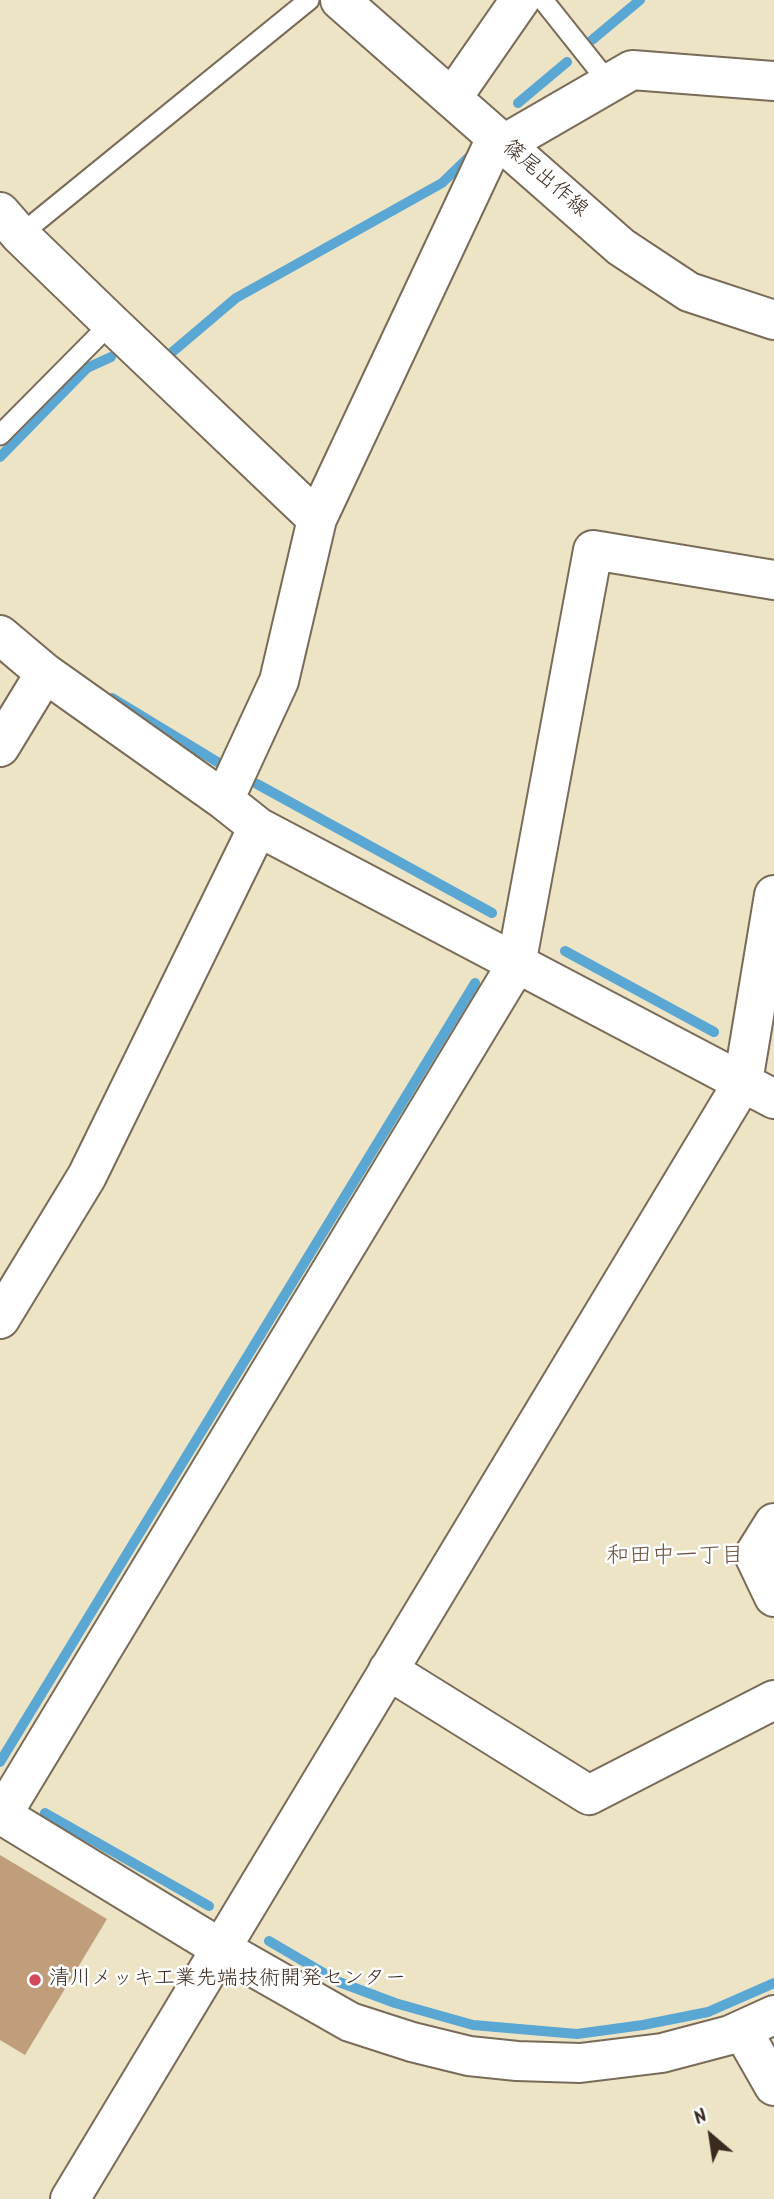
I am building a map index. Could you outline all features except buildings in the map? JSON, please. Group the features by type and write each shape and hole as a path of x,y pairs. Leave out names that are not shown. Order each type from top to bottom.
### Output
{"street":[{"name":"篠尾出作線","path":"340,0 621,247 689,292 774,320"},
{"path":"452,98 520,0"},
{"path":"224,800 279,681 317,519 500,141 632,70 774,81"},
{"path":"10,223 317,519"},
{"path":"774,580 593,550 516,965 1,1814 220,1948 350,2022 412,2042 469,2056 580,2063 662,2053 730,2035 758,2022 774,2086"},
{"path":"0,635 45,673 258,827 758,1091"},
{"path":"0,747 45,673"},
{"path":"0,1319 87,1176 258,827"},
{"path":"69,2199 388,1670 758,1091 774,895"},
{"path":"774,1522 754,1555 774,1597"},
{"path":"388,1670 589,1795 774,1700"}],"lane":[{"path":"10,223 309,0"},
{"path":"543,0 609,83"},
{"path":"0,435 111,323"}],"waterway":[{"path":"592,40 640,0"},
{"path":"518,103 567,62"},
{"path":"170,354 236,298 442,183 471,155"},
{"path":"0,457 87,368 111,357"},
{"path":"112,698 219,763"},
{"path":"257,784 492,913"},
{"path":"565,951 714,1032"},
{"path":"0,1762 475,983"},
{"path":"45,1813 209,1906"},
{"path":"269,1941 339,1982 395,2003 473,2025 577,2034 708,2012 774,1983"}],"place":[{"name":"清川メッキ工業先端技術開発センター","path":"35,1980"}],"district":[{"name":"和田中一丁目","path":"675,1558"}]}
